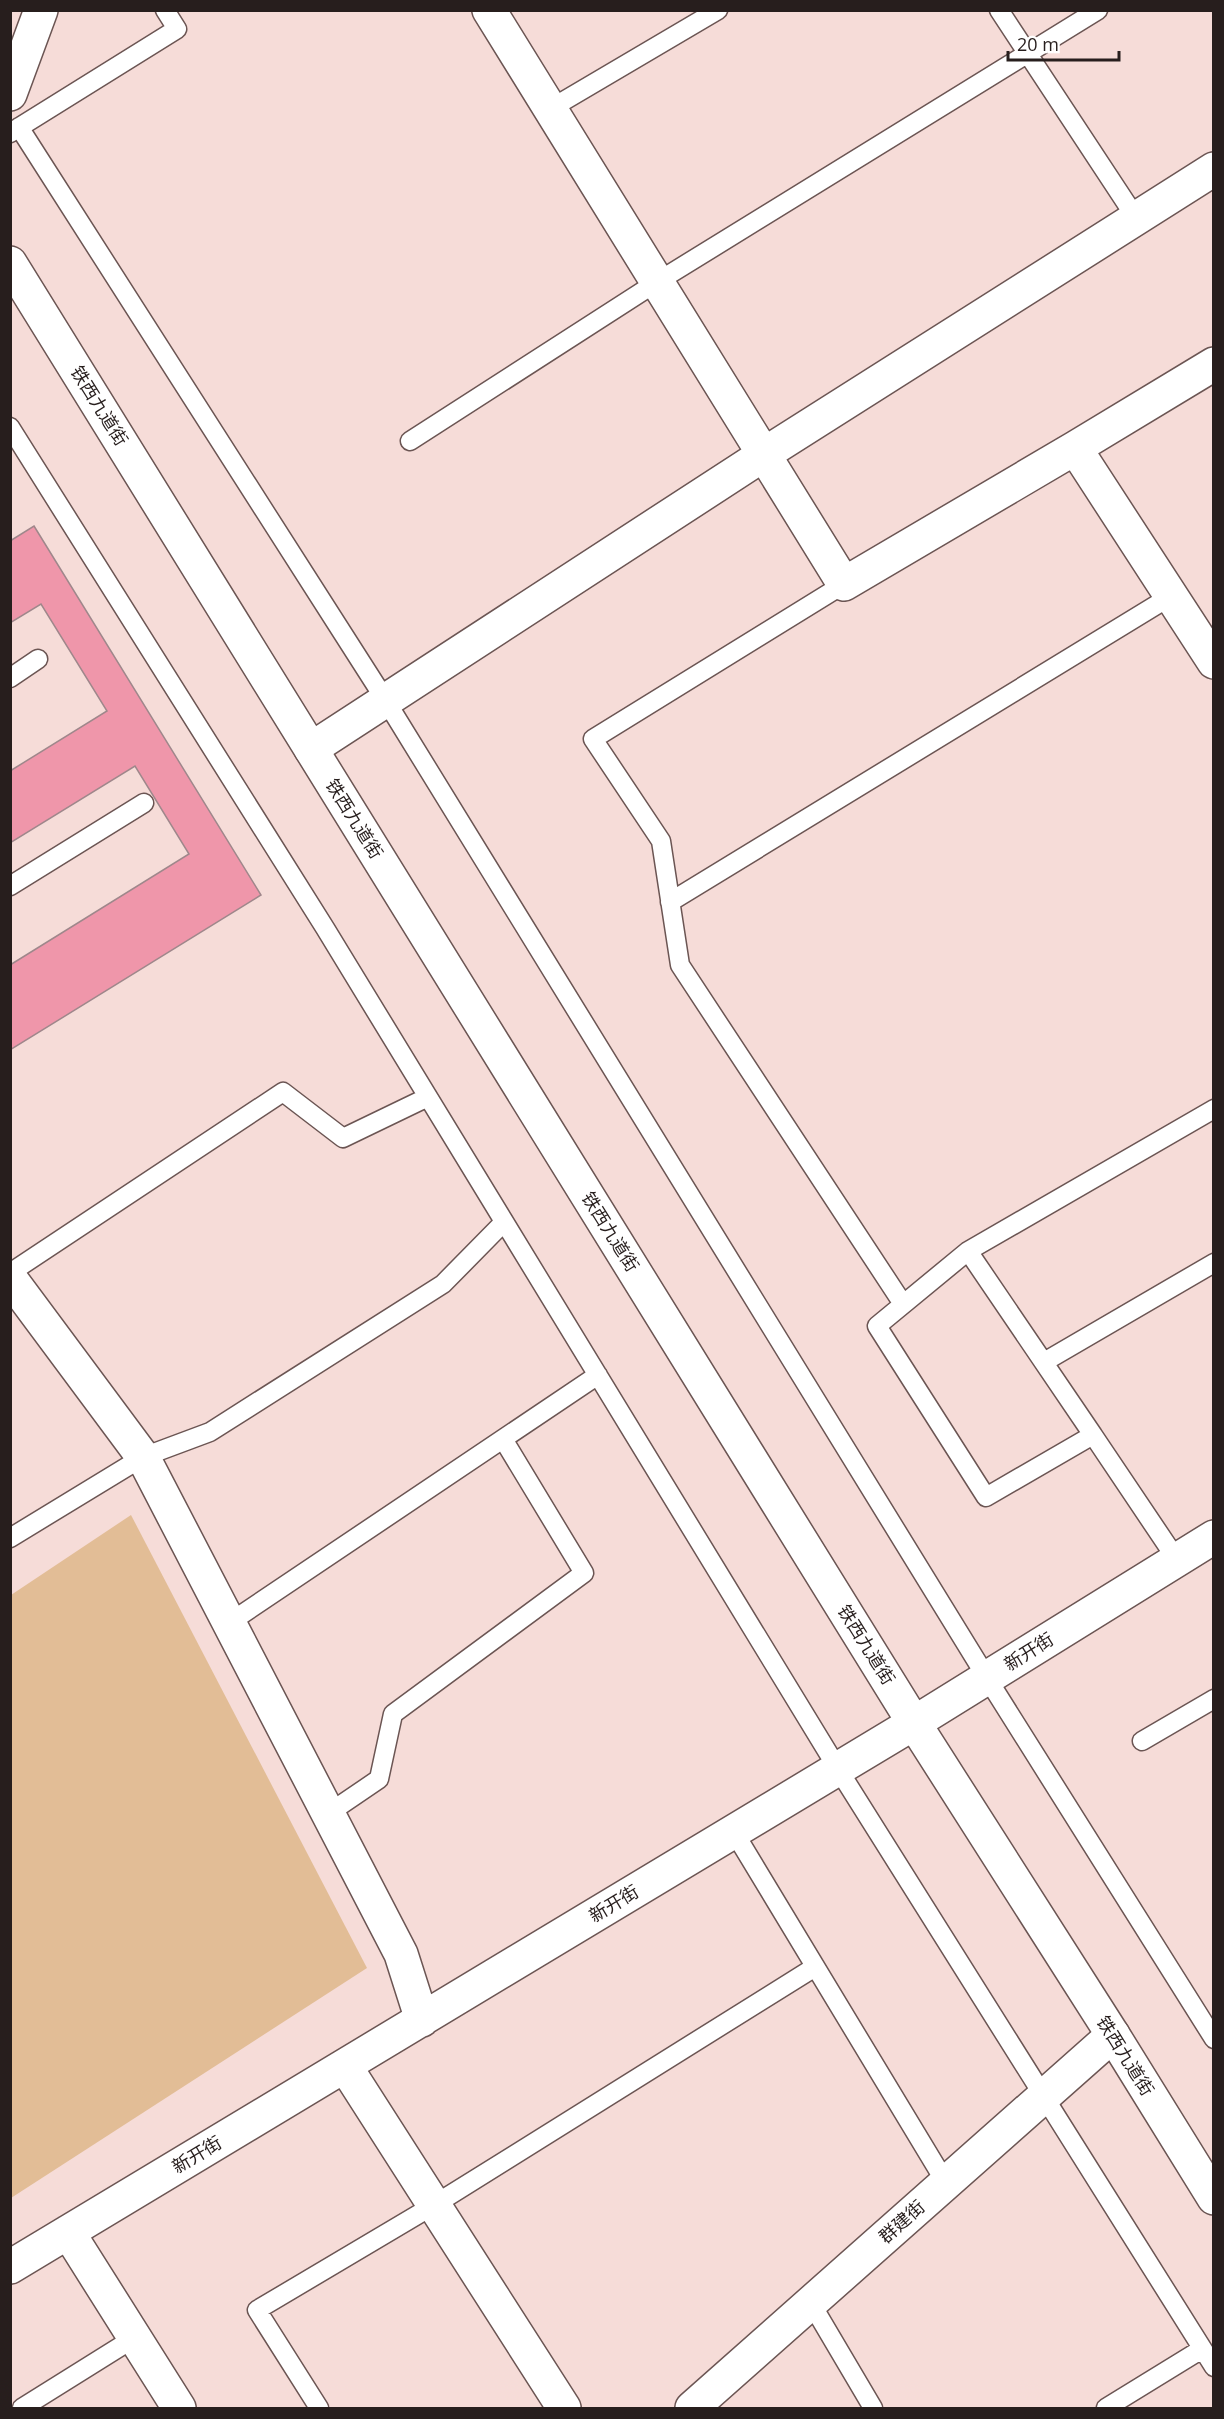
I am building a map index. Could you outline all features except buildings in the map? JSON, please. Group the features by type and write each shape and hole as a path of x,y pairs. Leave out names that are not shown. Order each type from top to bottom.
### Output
{"street":[{"path":"10,94 41,10"},
{"path":"489,10 844,584 1214,364"},
{"path":"311,749 763,455 1214,169"},
{"name":"铁西九道街","path":"10,263 914,1723 1214,2198"},
{"path":"1076,448 1212,657"},
{"path":"10,1278 143,1456 401,1953 422,2020"},
{"name":"新开街","path":"10,2267 914,1723 1214,1537"},
{"name":"群建街","path":"692,2409 1113,2035"},
{"path":"345,2066 564,2409"},
{"path":"68,2232 179,2409"}],"lane":[{"path":"165,10 177,29 15,130 386,701 987,1678 1214,2039"},
{"path":"550,109 718,10"},
{"path":"999,10 1136,218"},
{"path":"410,441 657,282 1098,10"},
{"path":"13,436 325,928 838,1769 1214,2367"},
{"path":"844,584 594,739 661,841 680,965 903,1304"},
{"path":"670,902 1171,596"},
{"path":"10,678 38,659"},
{"path":"10,886 144,803"},
{"path":"10,1273 283,1092 343,1138 428,1097"},
{"path":"1093,1435 986,1497 877,1326 969,1251 1214,1109"},
{"path":"10,1538 143,1456 210,1432 443,1284 504,1222"},
{"path":"969,1251 1177,1560"},
{"path":"1044,1362 1214,1263"},
{"path":"229,1623 598,1375"},
{"path":"328,1813 379,1779 393,1714 584,1573 503,1439"},
{"path":"1142,1741 1214,1699"},
{"path":"734,1832 946,2183"},
{"path":"319,2409 257,2310 434,2205 815,1967"},
{"path":"811,2303 873,2409"},
{"path":"22,2409 134,2338"},
{"path":"1106,2409 1202,2349"}],"shaded area":[{"path":"131,1515 367,1968 11,2198 11,1595"}]}
